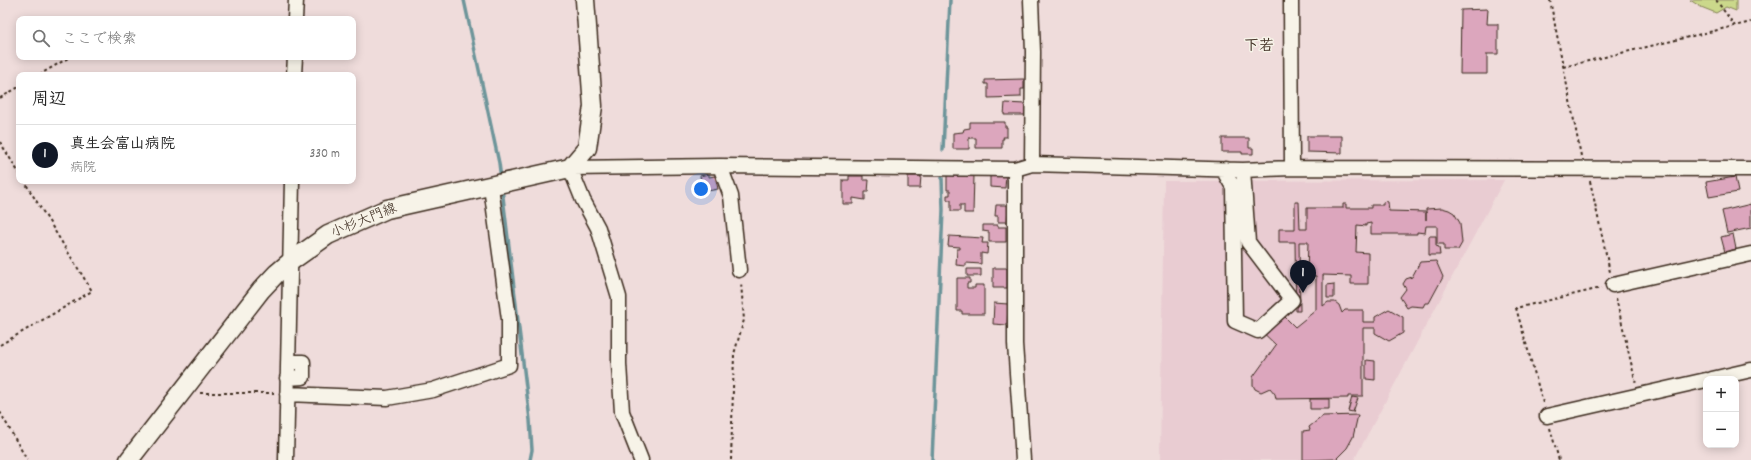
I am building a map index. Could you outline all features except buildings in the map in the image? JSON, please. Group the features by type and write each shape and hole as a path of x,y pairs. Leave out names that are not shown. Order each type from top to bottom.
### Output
{"main road":[{"path":"570,168 587,148 593,106 586,0"},
{"name":"小杉大門線","path":"129,460 261,290 290,262 328,235 387,209 491,187 570,168"}],"street":[{"path":"295,16 296,0"},
{"path":"1031,0 1033,52 1032,164"},
{"path":"1291,0 1292,168"},
{"path":"294,72 295,60"},
{"path":"641,460 622,412 619,364 619,297 598,228 583,200 570,168 720,166 1014,168 1032,164 1243,170 1292,168 1751,169"},
{"path":"720,166 731,196 740,270"},
{"path":"1014,168 1015,344 1023,460"},
{"path":"1226,169 1226,175 1234,187 1235,320 1258,331 1292,300 1248,242 1243,170"},
{"path":"286,460 292,184"},
{"path":"287,394 387,398 433,390 509,366 509,319 491,187"},
{"path":"1613,285 1751,254"},
{"path":"1725,376 1751,370"},
{"path":"1547,416 1703,381"}],"path":[{"path":"1550,0 1585,168 1638,396"},
{"path":"1716,0 1735,26"},
{"path":"1563,67 1751,22"},
{"path":"44,72 65,60"},
{"path":"0,98 16,89"},
{"path":"0,142 16,168"},
{"path":"0,345 92,291 26,184"},
{"path":"731,460 734,354 744,320 740,270"},
{"path":"1559,460 1516,308 1613,285"},
{"path":"181,392 287,394"},
{"path":"0,412 27,460"}],"shaded area":[{"path":"1504,180 1354,460 1160,460 1164,181"}],"green space":[{"path":"1690,0 1736,0 1736,11 1726,7 1716,13 1701,7"}],"waterway":[{"path":"464,0 499,163 501,179"},
{"path":"943,150 950,0"},
{"path":"932,460 943,210 942,178"},
{"path":"502,189 530,420 532,450 530,460"}],"place":[{"name":"真生会富山病院","path":"1303,293"}],"district":[{"name":"下若","path":"1259,47"}]}
